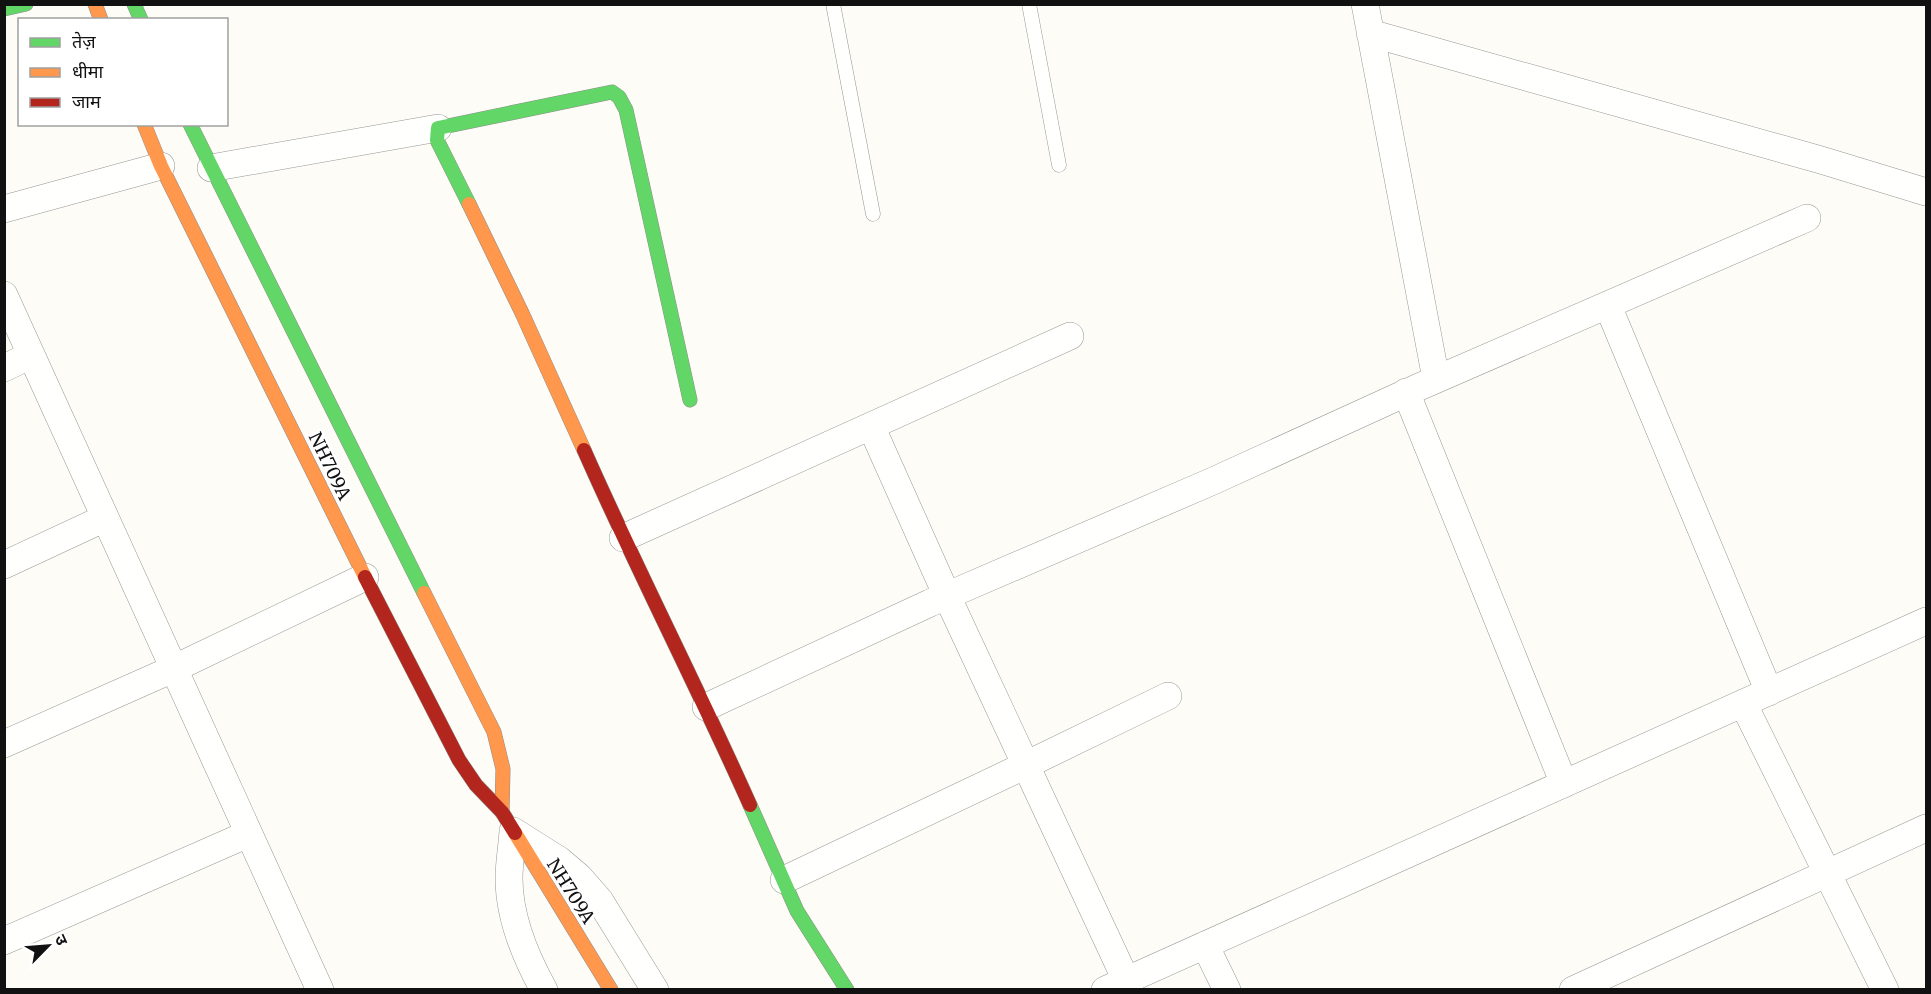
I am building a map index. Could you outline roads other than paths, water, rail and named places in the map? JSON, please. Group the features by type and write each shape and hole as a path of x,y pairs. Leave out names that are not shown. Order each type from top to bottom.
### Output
{"main road":[{"path":"4,9 26,4"},
{"path":"134,4 140,18"},
{"path":"690,400 626,110 620,97 612,92 438,128 436,140 453,170 522,313 623,538 706,706 797,911 847,990"},
{"name":"NH709A","path":"145,126 161,166 365,577 459,760 476,785 508,821 611,990"},
{"name":"NH709A","path":"191,126 494,732 503,769 508,821"}],"street":[{"path":"1365,4 1436,379"},
{"path":"1370,33 1926,192"},
{"path":"211,168 438,128"},
{"path":"4,209 161,166"},
{"path":"706,706 947,596 1213,481 1406,392 1807,218"},
{"path":"4,295 320,990"},
{"path":"1608,306 1769,692"},
{"path":"623,538 1070,336"},
{"path":"4,368 31,355"},
{"path":"1406,392 1564,784"},
{"path":"871,426 1026,765 1116,985 1926,621"},
{"path":"4,565 105,518"},
{"path":"4,744 173,669 365,577"},
{"path":"784,880 1167,696"},
{"path":"1743,703 1885,990"},
{"path":"508,821 512,911 523,947 544,990"},
{"path":"508,821 579,876 600,901 655,990"},
{"path":"1573,990 1926,828"},
{"path":"4,940 248,834"},
{"path":"1205,945 1227,990"}],"lane":[{"path":"832,4 873,214"},
{"path":"1029,4 1059,165"}]}
